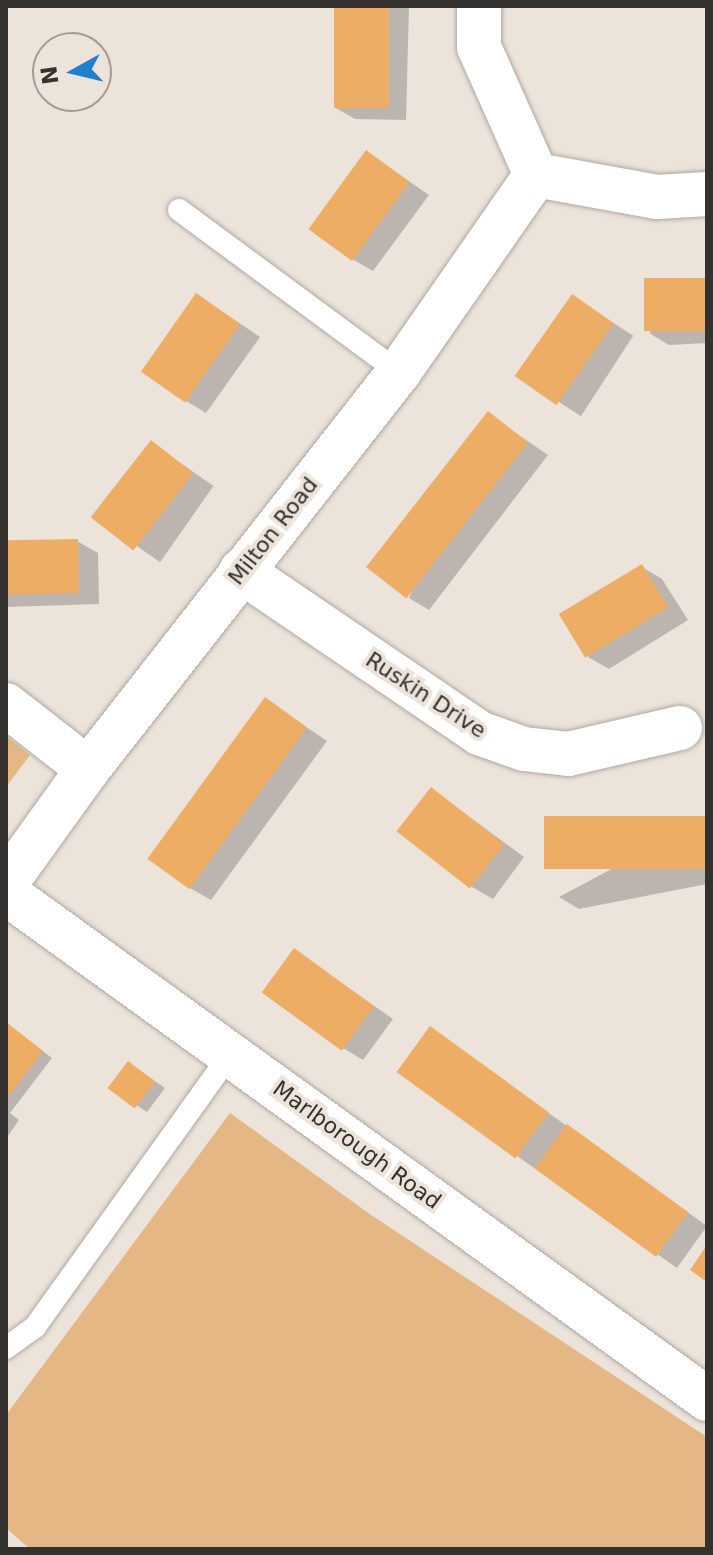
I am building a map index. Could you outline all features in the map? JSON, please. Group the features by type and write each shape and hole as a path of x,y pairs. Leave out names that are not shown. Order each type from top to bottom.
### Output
{"street":[{"path":"479,6 479,47 536,175 657,197 707,194"},
{"name":"Milton Road","path":"6,883 88,769 399,372 536,175"},
{"name":"Ruskin Drive","path":"241,571 479,733 524,749 568,754 680,728"},
{"path":"6,705 88,769"},
{"name":"Marlborough Road","path":"6,893 707,1399"}],"lane":[{"path":"179,210 399,372"},
{"path":"6,1348 35,1327 231,1053"}],"shaded area":[{"path":"6,736 30,755 6,787"},
{"path":"230,1113 371,1215 707,1437 707,1549 30,1549 6,1528 6,1415"}],"building":[{"path":"334,6 389,6 389,108 334,108"},
{"path":"366,150 410,182 352,261 308,229"},
{"path":"644,278 707,278 707,331 644,331"},
{"path":"196,293 240,324 185,403 141,372"},
{"path":"572,294 614,323 556,405 515,376"},
{"path":"488,411 528,442 406,598 366,567"},
{"path":"151,440 194,473 133,550 91,517"},
{"path":"78,539 79,593 7,594 6,540"},
{"path":"642,564 668,608 585,658 559,614"},
{"path":"265,697 307,728 190,889 147,859"},
{"path":"431,787 504,844 470,888 397,831"},
{"path":"544,816 707,816 707,869 544,869"},
{"path":"294,948 374,1006 342,1051 262,992"},
{"path":"6,1022 43,1051 6,1100"},
{"path":"430,1026 549,1112 515,1159 396,1072"},
{"path":"128,1061 155,1081 135,1109 108,1088"},
{"path":"567,1124 688,1212 656,1257 535,1168"},
{"path":"707,1245 707,1282 690,1270"}]}
